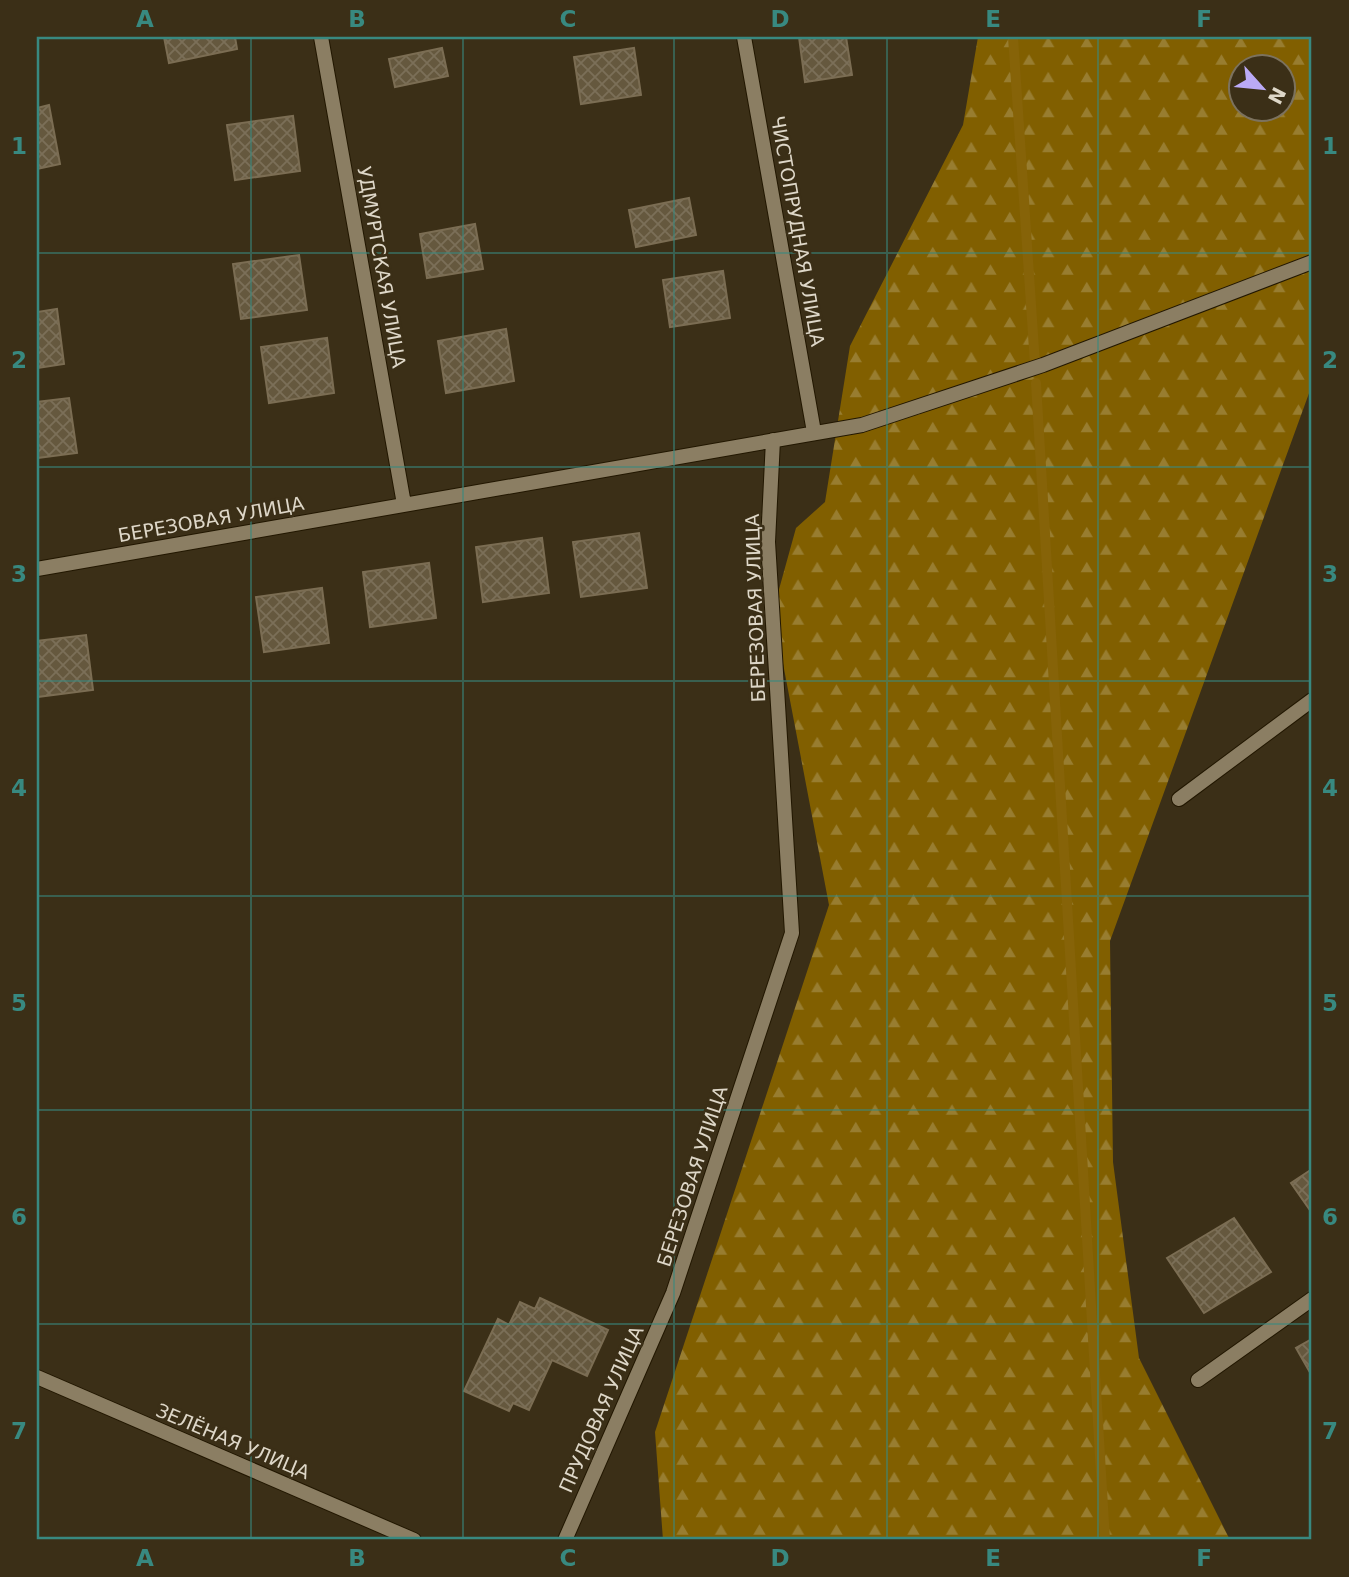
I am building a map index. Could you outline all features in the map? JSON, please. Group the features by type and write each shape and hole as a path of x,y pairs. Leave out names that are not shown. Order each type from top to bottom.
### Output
{"street":[{"name":"УДМУРТСКАЯ УЛИЦА","path":"321,37 404,504"},
{"name":"ЧИСТОПРУДНАЯ УЛИЦА","path":"744,37 814,432"},
{"path":"773,440 862,425 1043,365 1312,262"},
{"name":"БЕРЕЗОВАЯ УЛИЦА","path":"37,569 773,440 768,542 792,933 673,1293"},
{"path":"1179,799 1312,699"},
{"name":"ПРУДОВАЯ УЛИЦА","path":"565,1540 673,1293"},
{"path":"1198,1380 1312,1299"},
{"name":"ЗЕЛЁНАЯ УЛИЦА","path":"37,1377 414,1540"}],"green space":[{"path":"978,37 1312,37 1312,385 1110,941 1113,1162 1139,1358 1230,1540 663,1540 655,1432 829,905 773,611 796,528 825,502 850,346 963,125"}],"building":[{"path":"164,37 235,37 237,49 169,63"},
{"path":"799,37 846,37 852,75 805,82"},
{"path":"442,48 448,76 395,87 389,59"},
{"path":"634,48 641,95 581,104 574,57"},
{"path":"49,105 60,164 37,169 37,108"},
{"path":"293,116 300,171 235,180 227,125"},
{"path":"689,198 696,235 636,247 629,210"},
{"path":"475,224 483,269 427,278 420,234"},
{"path":"299,255 307,310 241,319 233,264"},
{"path":"723,271 730,318 670,327 663,280"},
{"path":"57,309 64,364 37,368 37,312"},
{"path":"506,329 514,381 446,393 438,341"},
{"path":"327,338 334,393 269,403 261,347"},
{"path":"69,398 77,453 37,458 37,402"},
{"path":"639,533 647,588 581,597 573,542"},
{"path":"542,538 549,593 483,602 476,547"},
{"path":"429,563 436,618 370,627 363,572"},
{"path":"322,588 329,643 264,652 256,597"},
{"path":"86,635 93,690 37,697 37,641"},
{"path":"1312,1169 1312,1213 1291,1183"},
{"path":"1234,1218 1271,1272 1204,1313 1167,1258"},
{"path":"540,1298 608,1330 587,1376 552,1360 529,1410 513,1403 509,1411 464,1391 498,1319 509,1325 520,1302 535,1309"},
{"path":"1312,1339 1312,1376 1296,1348"}],"waterway":[{"path":"1013,37 1035,364"},
{"path":"1036,383 1105,1540"}]}
